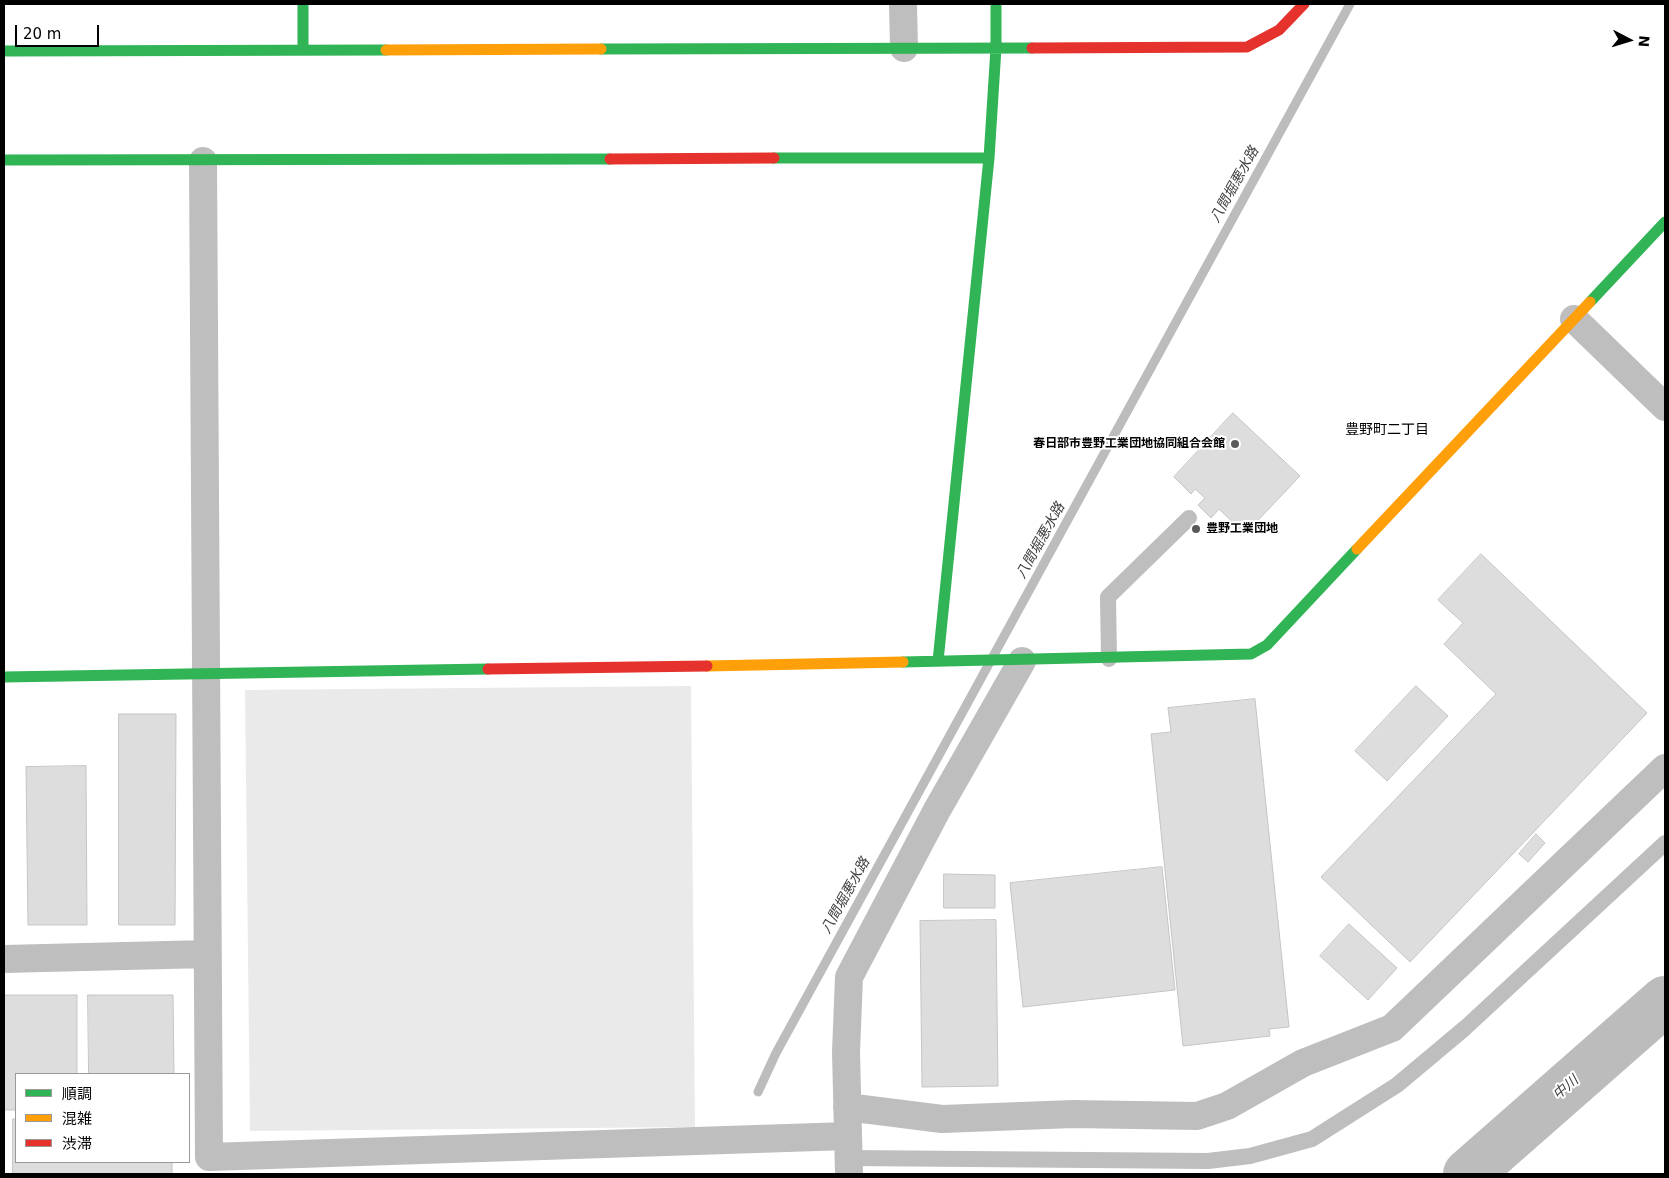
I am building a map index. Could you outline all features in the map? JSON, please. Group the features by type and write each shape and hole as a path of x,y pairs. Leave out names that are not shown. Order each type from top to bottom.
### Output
{"street":[{"path":"303,4 303,50"},
{"path":"903,4 904,48"},
{"path":"938,661 989,158 996,48 996,4"},
{"path":"4,52 1247,47 1266,41 1287,26 1304,4"},
{"path":"4,160 989,158"},
{"path":"202,161 209,1156 849,1156 847,1107 849,977 1016,661"},
{"path":"4,677 1016,661 1251,654 1266,645 1665,222"},
{"path":"1574,318 1665,406"},
{"path":"847,1107 942,1119 1073,1114 1197,1116 1227,1106 1303,1063 1392,1028 1665,768"},
{"path":"4,959 207,954"}],"lane":[{"path":"1109,659 1108,597 1189,518"},
{"path":"849,1156 1208,1160 1250,1156 1312,1139 1397,1085 1435,1054 1665,843"}],"shaded area":[{"path":"691,686 695,1127 250,1131 245,690"}],"building":[{"name":"春日部市豊野工業団地協同組合会館","path":"1233,413 1300,476 1245,534 1219,509 1211,518 1198,505 1205,498 1195,489 1191,494 1174,477"},
{"path":"1481,554 1647,713 1410,962 1321,877 1496,694 1444,644 1463,623 1438,600"},
{"path":"1416,686 1448,716 1387,781 1355,751"},
{"path":"1255,699 1289,1027 1269,1029 1270,1036 1183,1046 1151,734 1171,732 1168,708"},
{"path":"119,714 176,714 175,925 119,925"},
{"path":"86,766 87,925 28,925 26,767"},
{"path":"1536,834 1545,843 1528,862 1519,854"},
{"path":"1162,867 1175,990 1023,1007 1010,883"},
{"path":"944,874 995,875 995,908 944,908"},
{"path":"996,920 998,1086 922,1087 920,921"},
{"path":"1349,924 1397,968 1368,1000 1320,956"},
{"path":"4,995 77,995 77,1073 15,1073 15,1110 4,1110"},
{"path":"88,995 173,995 174,1073 89,1073"},
{"path":"13,1119 15,1119 15,1163 172,1163 172,1174 13,1174"}],"waterway":[{"name":"八間堀悪水路","path":"758,1092 776,1053 1350,4"},
{"name":"中川","path":"1468,1174 1665,1001"}],"traffic: fast":[{"path":"303,4 303,50"},
{"path":"938,661 989,158 996,48 996,4"},
{"path":"601,49 1032,48"},
{"path":"4,51 386,50"},
{"path":"774,158 989,158"},
{"path":"4,160 610,159"},
{"path":"1590,302 1665,222"},
{"path":"903,662 1251,654 1267,645 1357,549"},
{"path":"4,677 488,669"}],"traffic: slow":[{"path":"386,50 601,49"},
{"path":"1357,549 1590,302"},
{"path":"707,666 903,662"}],"traffic: jam":[{"path":"1032,48 1247,47 1279,30 1304,4"},
{"path":"610,159 774,158"},
{"path":"488,669 707,666"}],"place":[{"name":"春日部市豊野工業団地協同組合会館","path":"1235,444"},
{"name":"豊野工業団地","path":"1196,529"}],"district":[{"name":"豊野町二丁目","path":"1387,430"}]}
